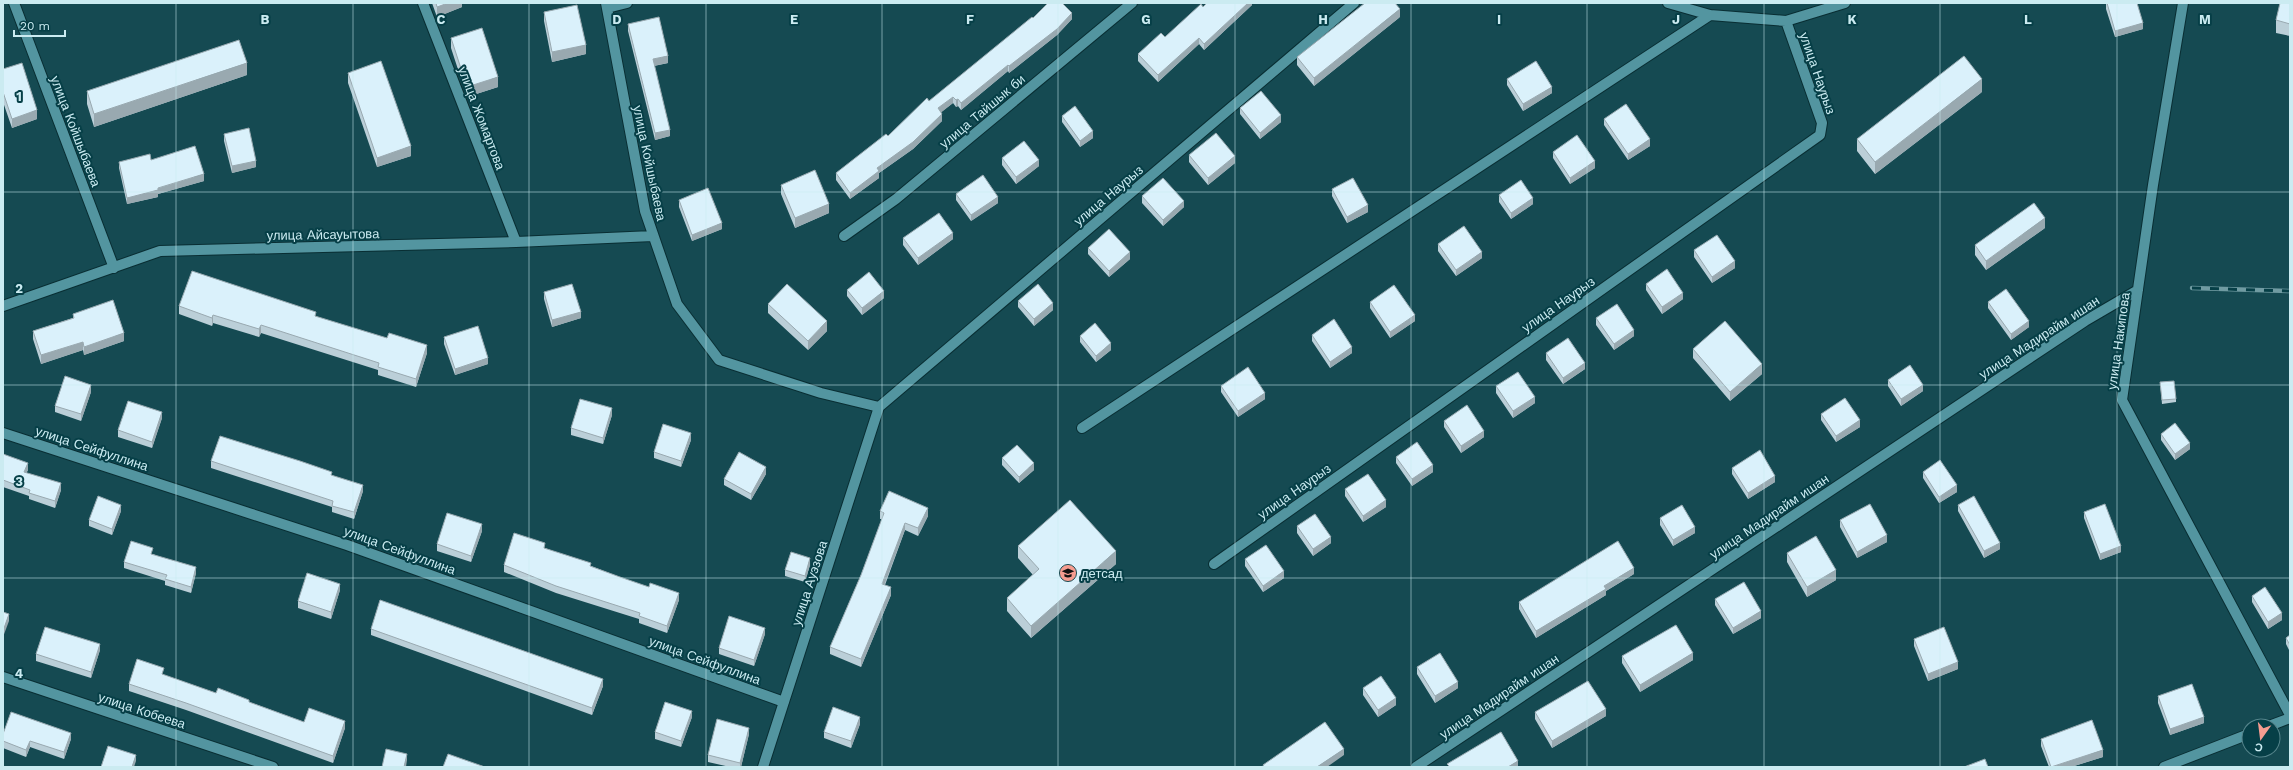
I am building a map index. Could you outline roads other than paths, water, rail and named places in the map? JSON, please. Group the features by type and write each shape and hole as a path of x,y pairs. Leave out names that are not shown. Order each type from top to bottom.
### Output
{"street":[{"name":"улица Койшыбаева","path":"14,3 114,268"},
{"name":"улица Жомартова","path":"423,3 516,242"},
{"path":"607,6 627,3"},
{"name":"улица Тайшык би","path":"844,236 896,199 1132,3"},
{"name":"улица Наурыз","path":"879,407 1354,3"},
{"name":"улица Наурыз","path":"1668,3 1710,15 1786,21 1844,3"},
{"name":"улица Накипова","path":"2183,3 2122,400 2290,717"},
{"name":"улица Койшыбаева","path":"607,6 645,211 677,304 719,360 821,393 879,407"},
{"path":"1082,428 1710,15"},
{"name":"улица Наурыз","path":"1214,564 1820,135 1822,123 1786,21"},
{"name":"улица Айсауытова","path":"3,306 160,251 516,242 653,236"},
{"name":"улица Мадирайм ишан","path":"1416,767 2085,321 2138,290"},
{"name":"улица Ауэзова","path":"763,767 879,407"},
{"name":"улица Сейфуллина","path":"3,433 347,545 784,702"},
{"name":"улица Кобеева","path":"3,677 273,767"},
{"path":"2164,767 2241,737"}],"railway":[{"path":"2192,288 2290,291"}],"place":[{"name":"детсад","path":"1068,573"}]}
